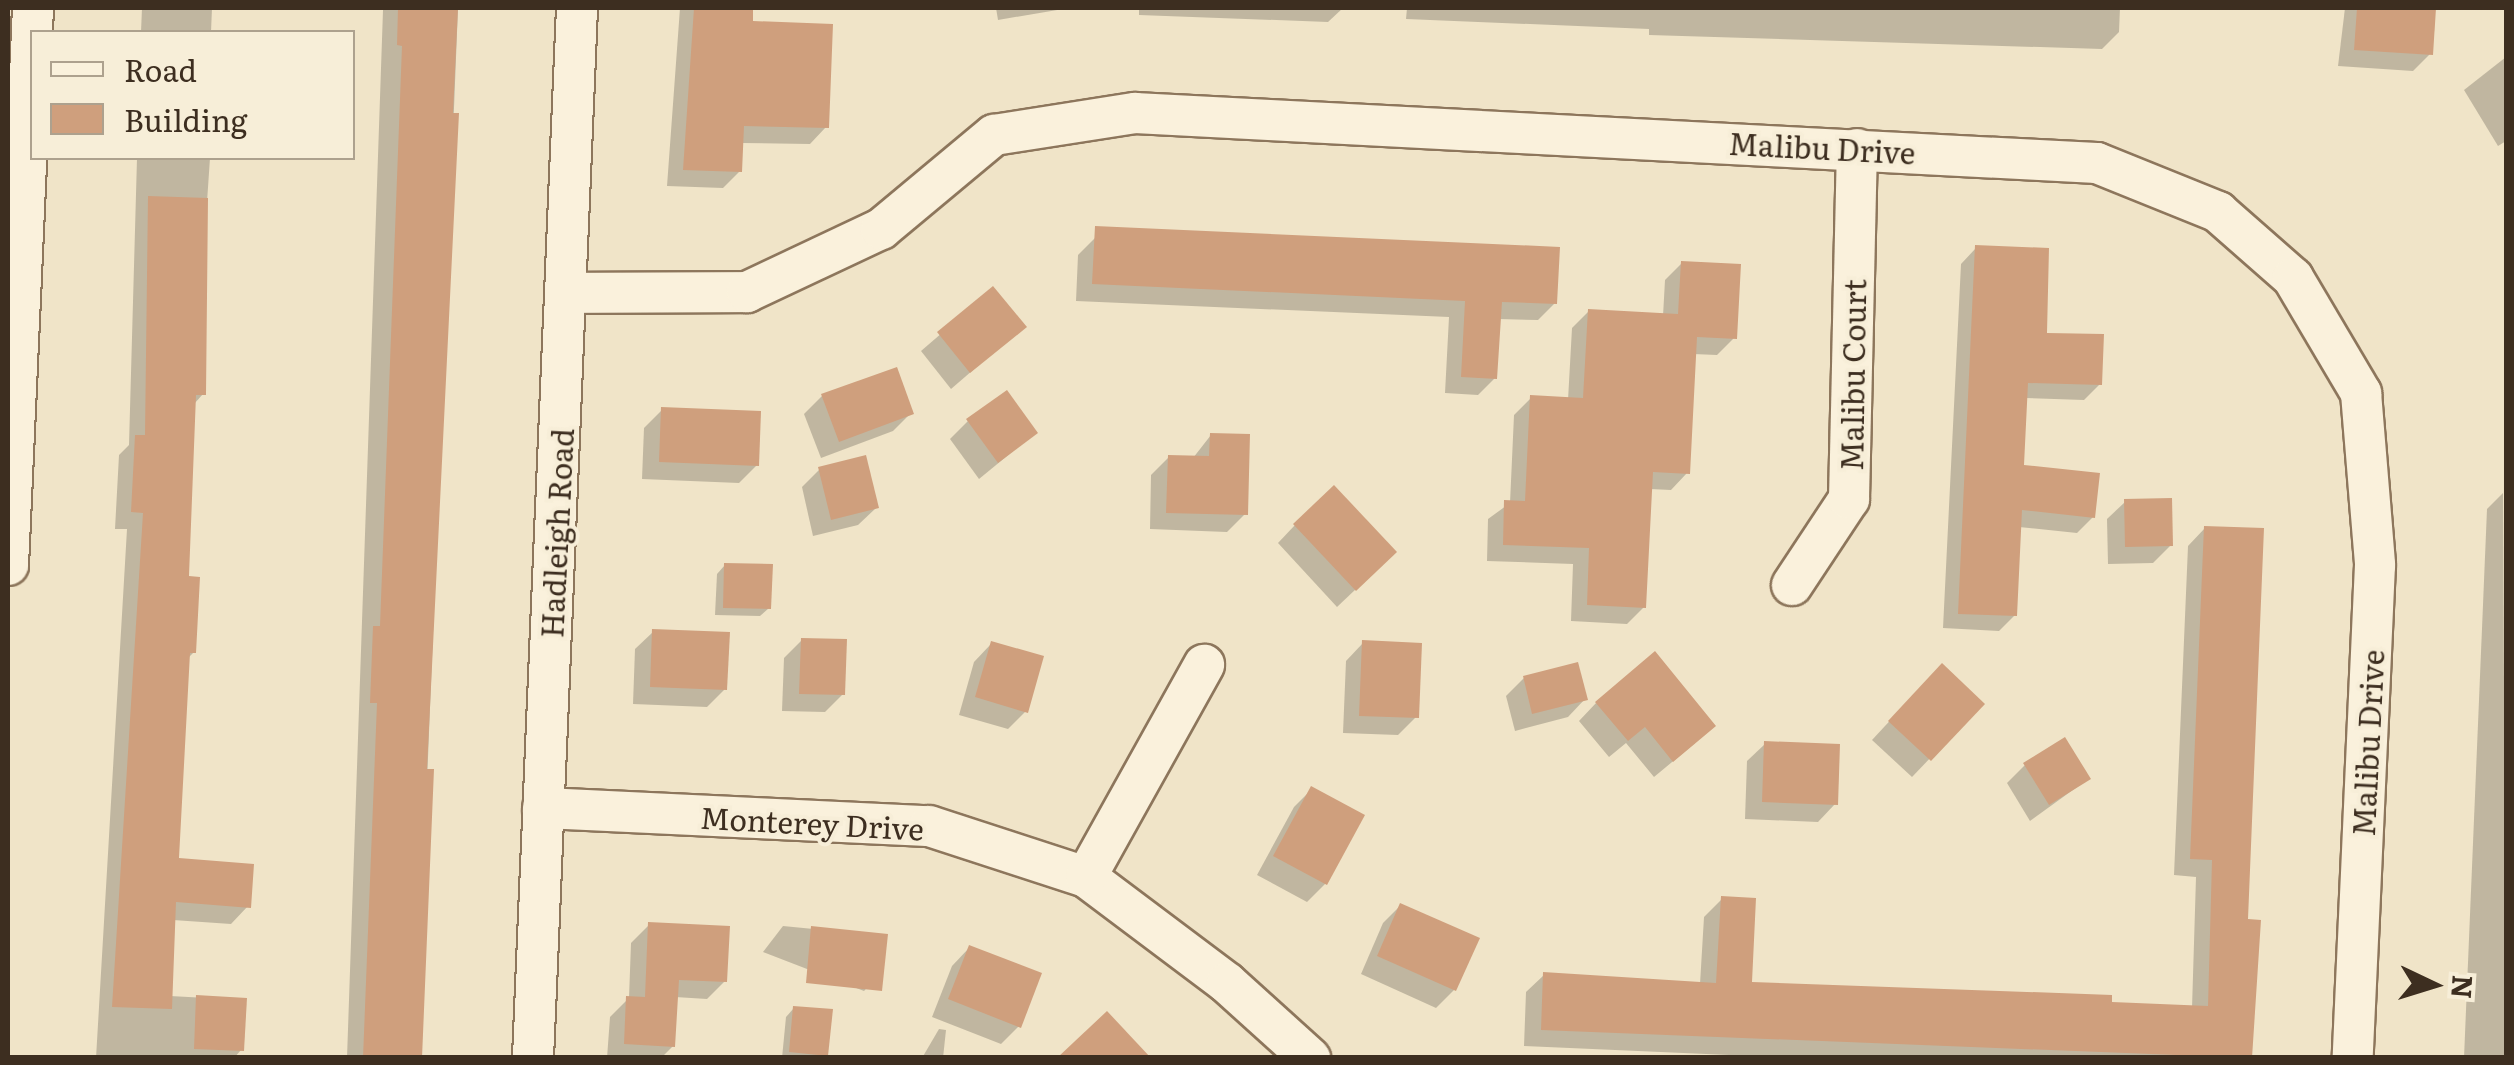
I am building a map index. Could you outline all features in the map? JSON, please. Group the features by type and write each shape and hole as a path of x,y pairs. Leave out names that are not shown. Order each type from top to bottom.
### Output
{"street":[{"path":"8,566 18,72 32,8"},
{"name":"Hadleigh Road","path":"533,1058 577,8"},
{"name":"Malibu Drive","path":"568,294 747,292 881,229 994,135 1135,113 2097,163 2218,212 2293,278 2361,393 2376,565 2353,1058"},
{"name":"Malibu Court","path":"1792,585 1849,499 1857,148"},
{"path":"1086,878 1204,666"},
{"name":"Monterey Drive","path":"544,808 929,826 1086,878 1227,982 1310,1058"}],"building":[{"path":"398,8 458,8 453,113 459,113 427,769 434,769 422,1058 363,1058 377,703 370,703 373,626 380,626 402,46 397,45"},
{"path":"694,8 753,8 753,21 833,24 829,128 744,126 742,172 683,170"},
{"path":"2357,8 2436,8 2433,55 2354,50"},
{"path":"148,196 208,198 206,395 196,395 189,576 200,577 196,653 190,653 179,858 254,864 251,908 176,902 172,1009 112,1007 143,513 131,512 135,435 145,435"},
{"path":"1095,226 1560,247 1557,304 1502,302 1497,379 1461,377 1465,301 1092,284"},
{"path":"1975,245 2049,248 2047,333 2104,334 2102,385 2028,383 2024,465 2100,473 2095,518 2022,510 2017,616 1958,614"},
{"path":"1681,261 1741,264 1737,339 1697,337 1690,474 1653,472 1646,608 1587,605 1589,548 1503,545 1504,500 1525,501 1530,395 1583,398 1588,309 1678,314"},
{"path":"993,286 1027,327 970,373 937,332"},
{"path":"897,367 914,414 839,442 821,394"},
{"path":"1007,390 1038,433 998,463 966,419"},
{"path":"661,407 761,411 759,466 659,462"},
{"path":"1210,433 1250,434 1248,515 1166,513 1168,455 1209,456"},
{"path":"866,455 879,508 831,520 818,467"},
{"path":"1334,485 1397,552 1356,591 1293,524"},
{"path":"2172,498 2173,546 2125,547 2124,499"},
{"path":"2204,526 2264,528 2248,919 2261,920 2252,1058 1541,1030 1543,972 1716,983 1721,896 1756,898 1752,982 2112,995 2112,1002 2208,1006 2212,860 2190,859"},
{"path":"724,563 773,564 771,609 723,608"},
{"path":"652,629 730,632 727,690 650,687"},
{"path":"801,638 847,639 845,695 799,694"},
{"path":"1362,640 1422,643 1419,718 1359,716"},
{"path":"991,641 1044,656 1028,713 975,697"},
{"path":"1655,651 1716,726 1673,762 1645,727 1628,741 1595,702"},
{"path":"1578,662 1588,700 1532,714 1523,676"},
{"path":"1942,663 1985,704 1931,761 1888,721"},
{"path":"2065,737 2091,779 2049,805 2023,763"},
{"path":"1764,741 1840,744 1838,805 1762,802"},
{"path":"1311,786 1365,815 1327,885 1273,856"},
{"path":"1400,903 1480,938 1456,991 1377,956"},
{"path":"648,922 730,926 727,982 679,980 675,1047 624,1044 626,996 645,997"},
{"path":"811,926 888,934 882,991 806,983"},
{"path":"969,945 1042,973 1021,1028 948,999"},
{"path":"196,995 247,998 244,1051 194,1049"},
{"path":"793,1006 833,1009 828,1056 789,1052"},
{"path":"1107,1011 1151,1058 1057,1058"}]}
